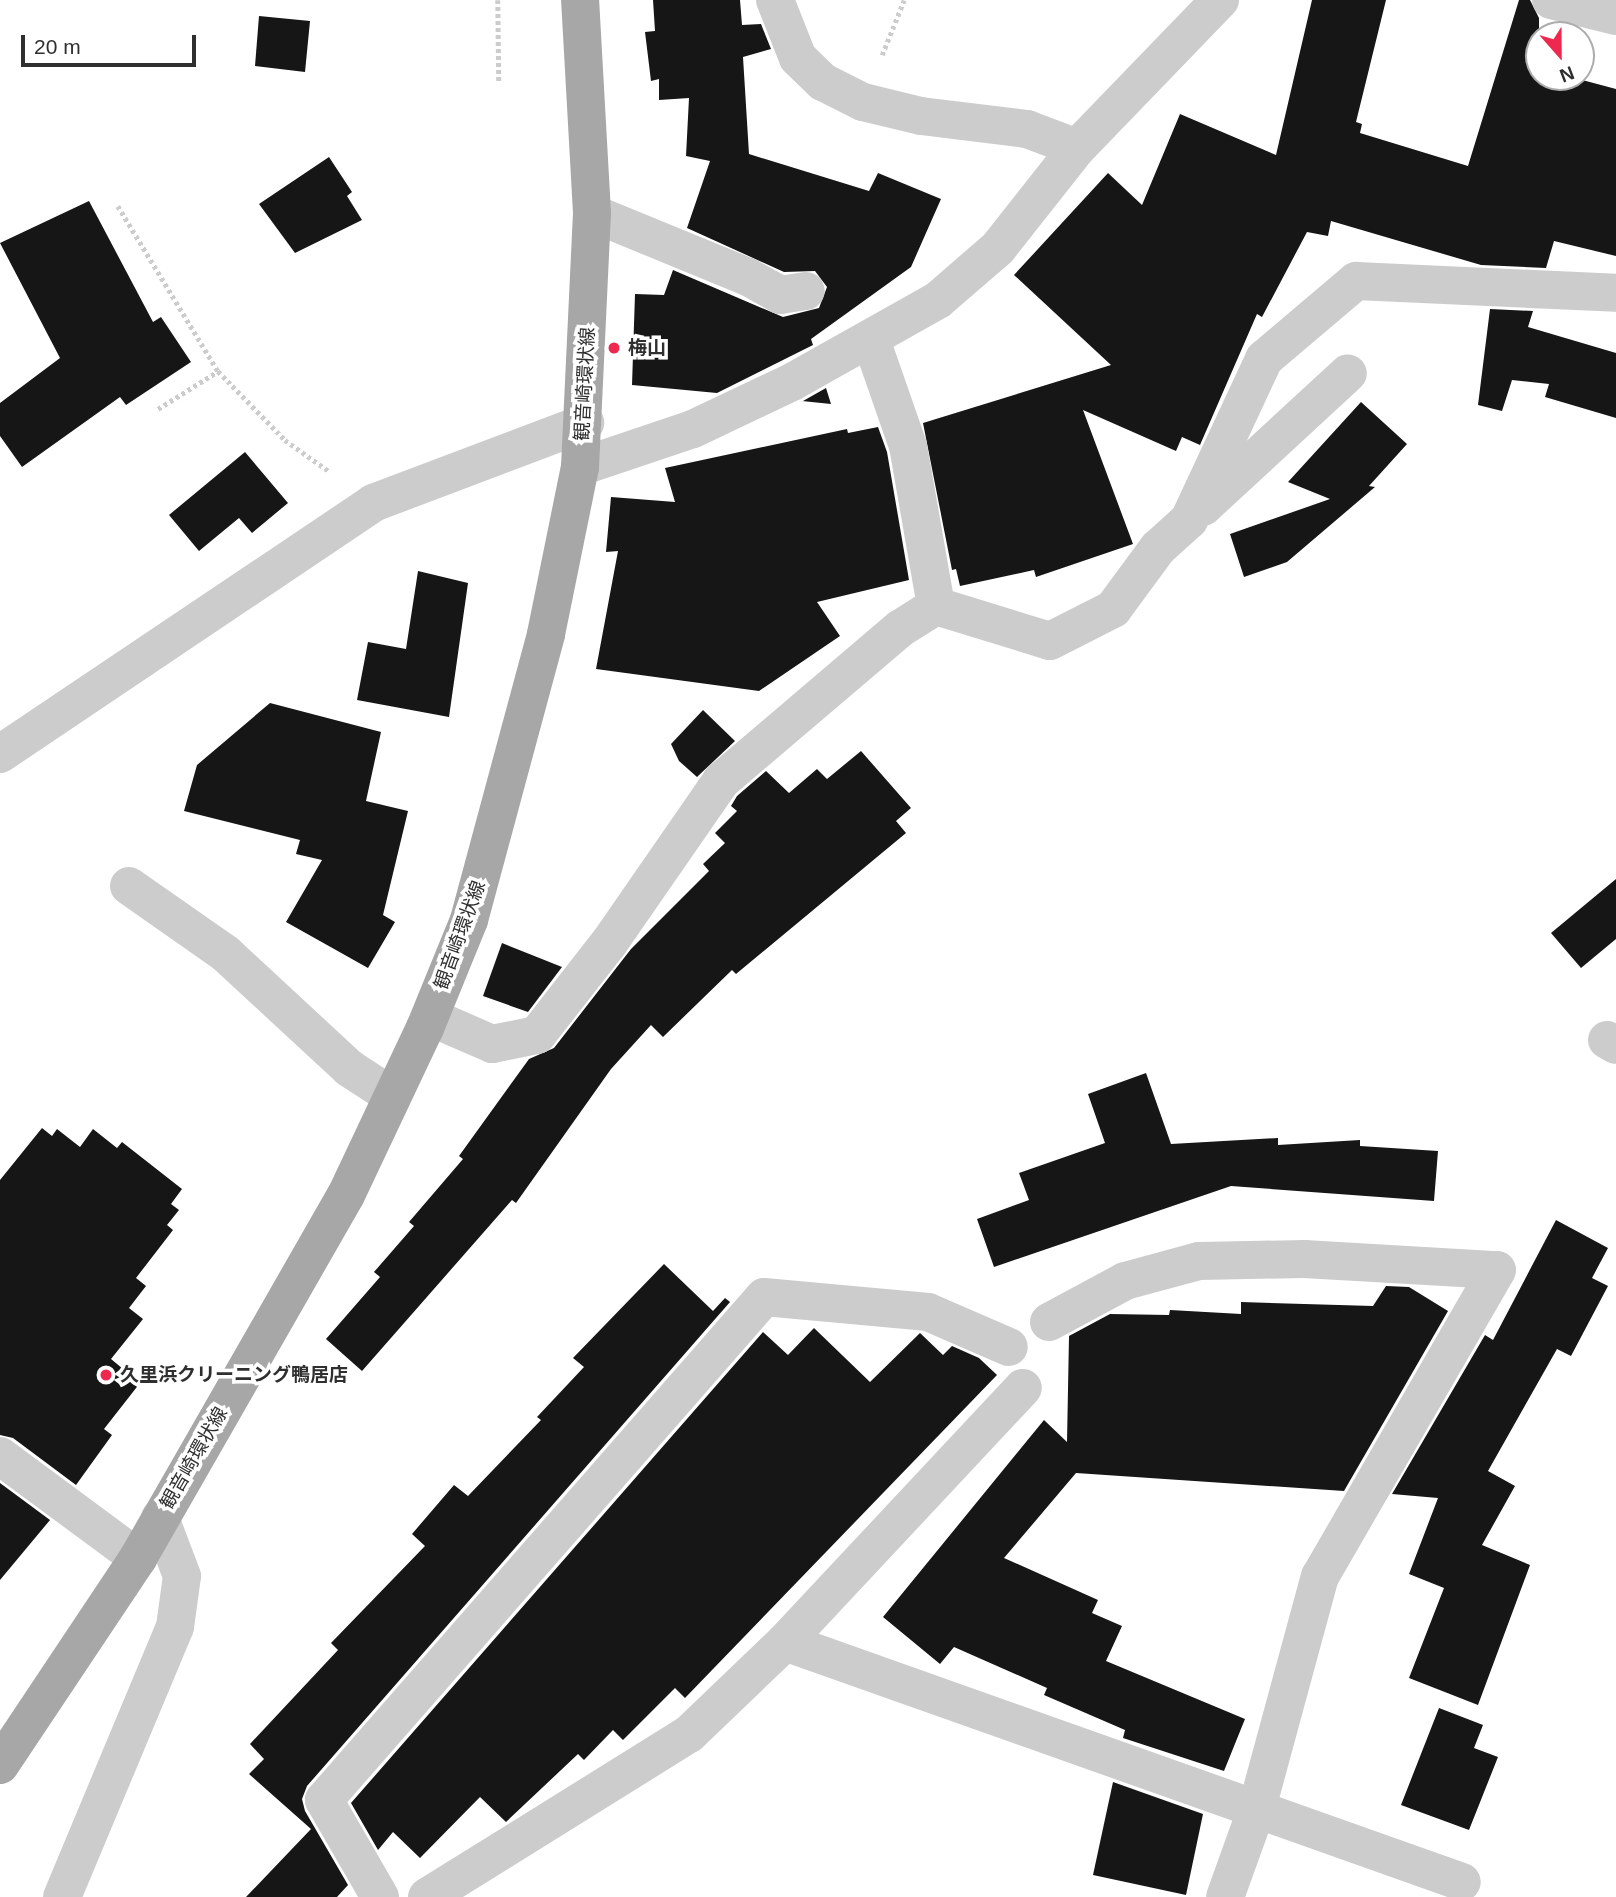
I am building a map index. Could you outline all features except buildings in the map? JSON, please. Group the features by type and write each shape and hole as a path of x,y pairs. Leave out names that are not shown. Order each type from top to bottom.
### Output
{"main road":[{"name":"観音崎環状線","path":"0,1765 138,1558 346,1195 430,1017 469,920 506,794 580,467 585,423 593,213 580,0"}],"street":[{"path":"775,0 798,58 823,82 863,102 920,116 1027,129 1077,148"},
{"path":"580,467 692,429 871,340 938,300 998,248 1077,148 1220,0"},
{"path":"1551,0 1616,16"},
{"path":"593,213 748,276 780,295 806,291"},
{"path":"1189,520 1264,359 1356,281 1616,293"},
{"path":"871,340 908,446 936,606"},
{"path":"430,1017 492,1044 537,1035 609,943 721,781 901,628 936,606 1050,641 1113,608 1158,548 1348,373"},
{"path":"0,754 373,503 585,423"},
{"path":"129,886 226,954 349,1068 392,1096"},
{"path":"1049,1322 1125,1281 1199,1261 1304,1259 1497,1270 1320,1576 1256,1811 1225,1897"},
{"path":"380,1897 324,1800 764,1297 928,1312 1009,1347"},
{"path":"427,1897 689,1734 785,1642 1023,1388"},
{"path":"0,1456 138,1558"},
{"path":"62,1897 175,1627 182,1576 160,1518"},
{"path":"785,1642 1256,1811 1442,1884"}],"path":[{"path":"498,0 499,81"},
{"path":"863,102 904,0"},
{"path":"118,205 218,371 285,440 373,503"},
{"path":"158,409 218,371"}],"place":[{"name":"梅山","path":"614,348"},
{"name":"久里浜クリーニング鴨居店","path":"106,1375"}]}
